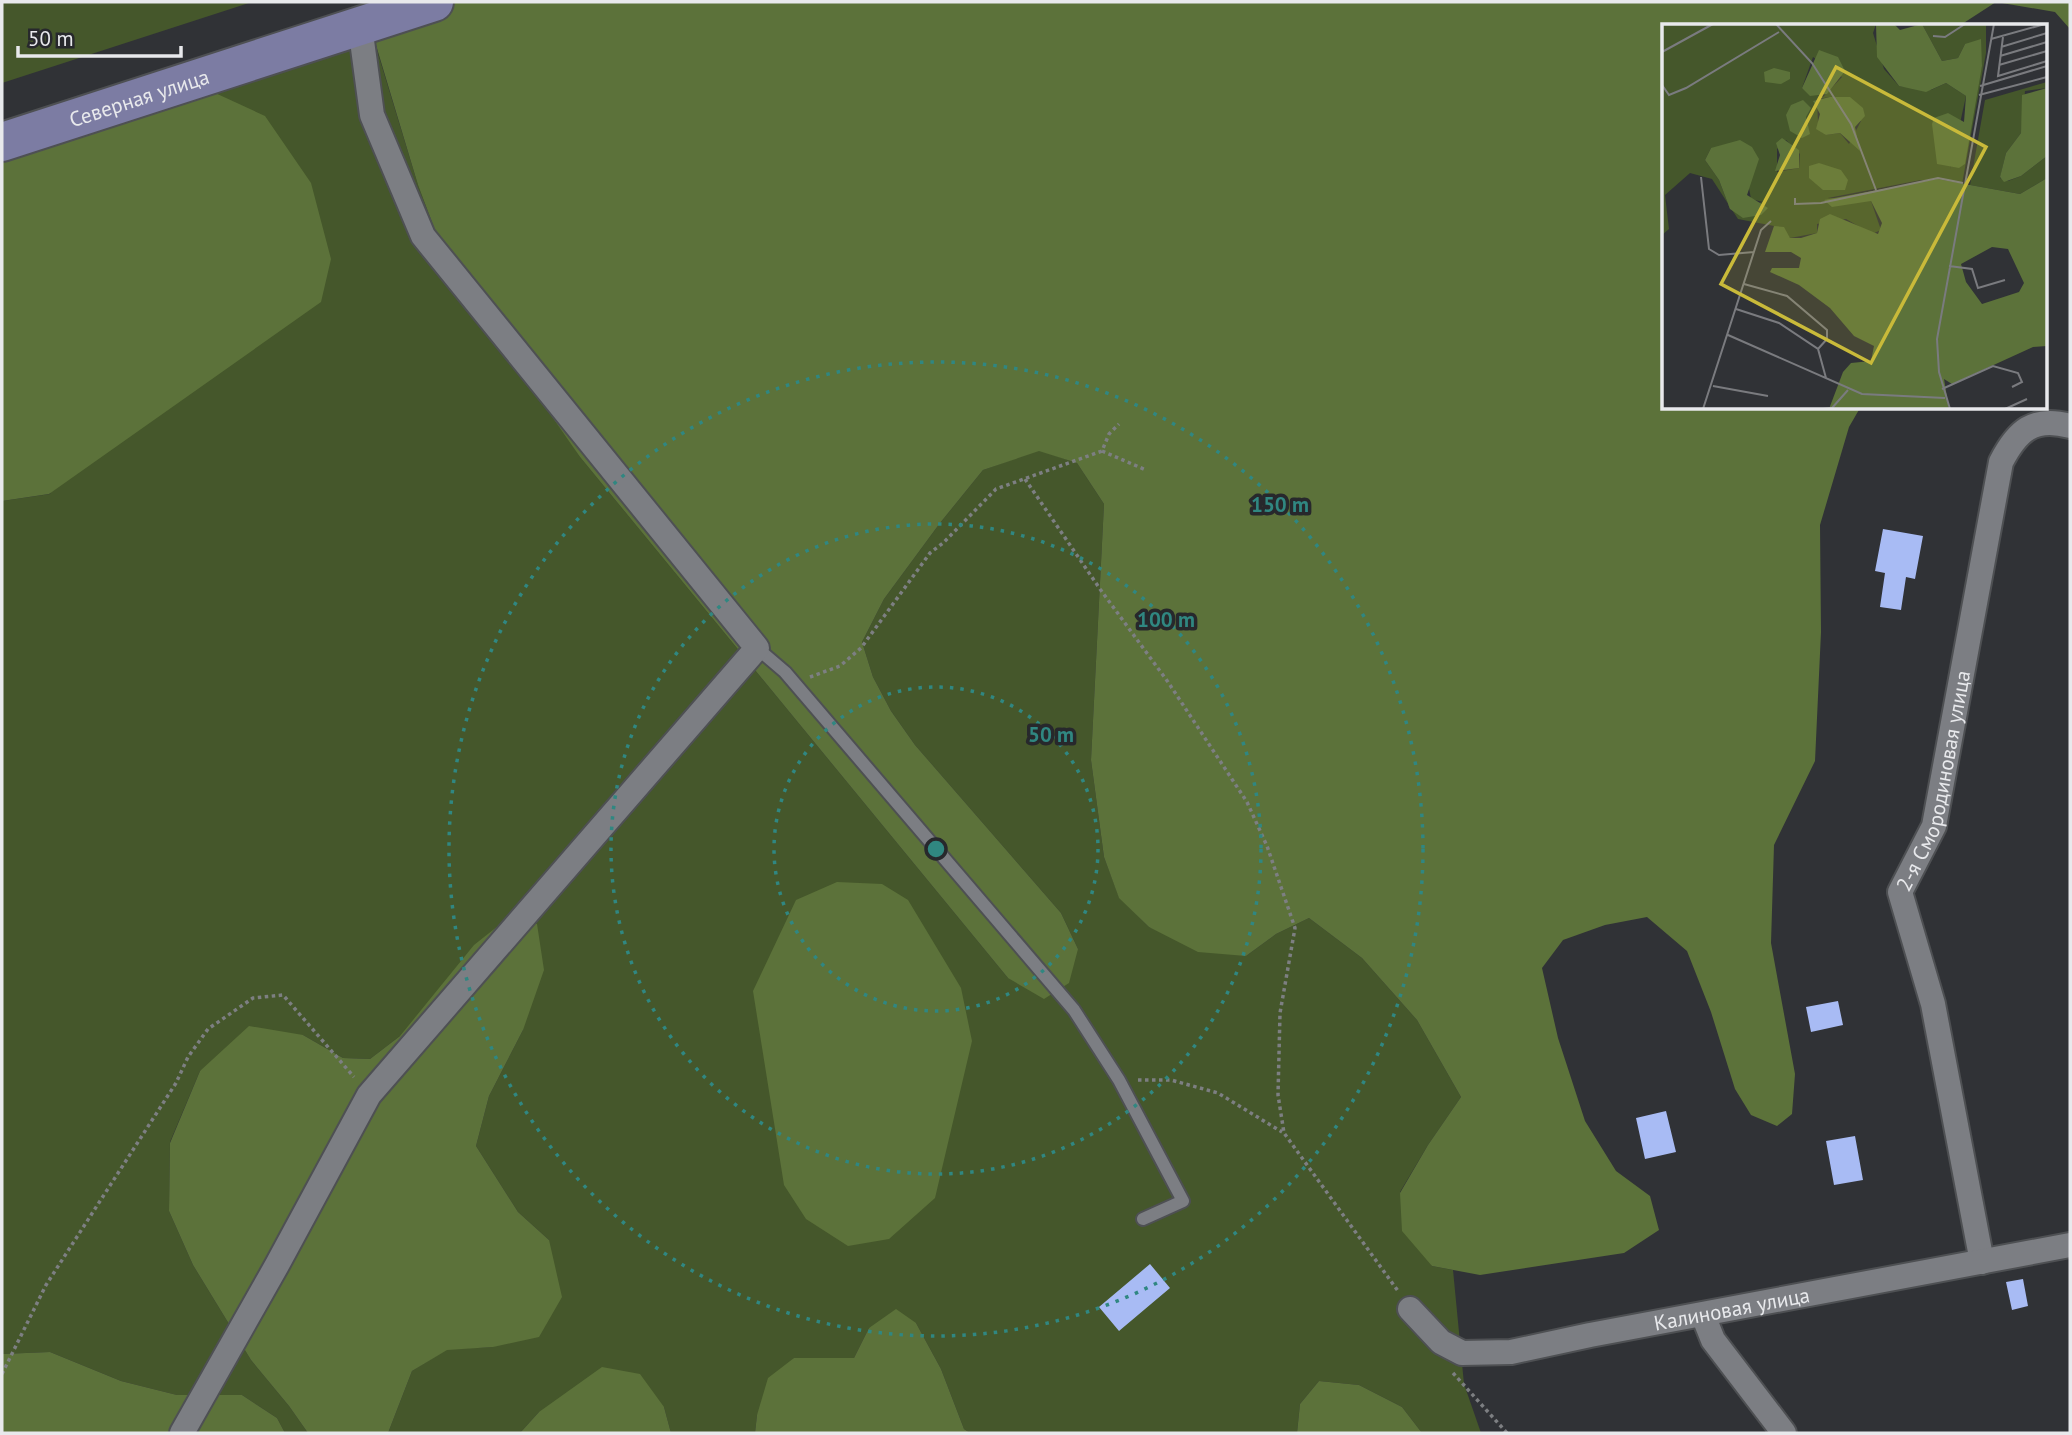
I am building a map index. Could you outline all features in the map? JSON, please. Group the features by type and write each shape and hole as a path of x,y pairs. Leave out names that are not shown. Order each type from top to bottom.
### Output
{"main road":[{"name":"Северная улица","path":"2,142 434,2"}],"street":[{"path":"182,1433 278,1265 369,1095 757,648 423,236 372,115 360,26"},
{"name":"2-я Смородиновая улица","path":"1982,1262 1933,1004 1900,892 1934,826 2001,462 2013,439 2031,426 2059,423 2070,426"},
{"name":"Калиновая улица","path":"1410,1309 1441,1342 1462,1353 1511,1352 2070,1245"},
{"path":"1703,1315 1713,1340 1784,1433"}],"lane":[{"path":"757,648 785,672 1074,1010 1119,1080 1183,1202 1143,1219"}],"path":[{"path":"1102,451 1109,434 1119,424"},
{"path":"792,683 840,666 862,648 930,553 996,489 1102,451 1146,470"},
{"path":"1026,479 1100,589 1168,682 1247,802 1267,846 1295,928 1280,1013 1278,1095 1284,1133"},
{"path":"2,1374 46,1285 208,1029 253,998 283,995 369,1095"},
{"path":"1156,1081 1171,1080 1218,1093 1284,1133 1410,1309"},
{"path":"1441,1342 1455,1378 1507,1433"}],"green space":[{"path":"2,2 252,2 2,83"},
{"path":"363,2 1996,2 1962,24 1662,24 1662,410 1859,410 1849,427 1820,525 1821,632 1815,761 1774,845 1771,943 1795,1074 1792,1114 1777,1126 1751,1115 1735,1089 1711,1012 1687,951 1647,917 1605,925 1563,940 1542,968 1558,1038 1585,1121 1616,1171 1650,1196 1659,1230 1624,1253 1480,1275 1432,1266 1402,1231 1400,1193 1428,1145 1461,1097 1417,1020 1362,958 1309,918 1276,934 1246,956 1198,952 1149,927 1119,898 1104,857 1091,760 1104,504 1077,463 1039,451 983,470 884,599 862,642 873,677 891,711 915,745 1061,913 1078,949 1069,983 1044,999 1008,978 580,457 506,350 436,233 418,185"},
{"path":"1996,2 2070,2 2070,29 2055,12"},
{"path":"373,37 418,185 436,233 580,457 1008,978 1078,949 1061,913 915,745 891,711 873,677 862,642 884,599 983,470 1039,450 1077,463 1104,504 1091,760 1104,857 1119,897 1149,927 1246,956 1276,934 1309,918 1362,958 1417,1020 1461,1097 1400,1192 1432,1266 1453,1270 1464,1384 1481,1433 1422,1433 1402,1407 1359,1385 1319,1381 1300,1404 1297,1433 970,1433 964,1429 941,1369 916,1323 869,1328 854,1358 794,1358 757,1415 755,1433 671,1433 664,1407 539,1412 520,1433 388,1433 412,1371 447,1349 493,1347 549,1240 518,1212 476,1146 489,1096 523,1030 400,1036 370,1059 343,1058 303,1035 200,1071 170,1142 169,1211 193,1265 251,1360 308,1433 285,1433 277,1418 242,1395 177,1395 121,1381 50,1352 2,1354 2,501 50,494 213,93 2,162 2,154"},
{"path":"213,92 265,116 311,183 331,259 321,302 49,494 2,501 2,162"},
{"path":"837,882 882,884 908,900 961,988 972,1041 935,1198 889,1239 848,1246 806,1219 784,1185 753,991 796,900"},
{"path":"512,915 537,924 544,970 523,1030 489,1096 476,1146 518,1212 549,1240 562,1297 539,1337 493,1347 447,1350 412,1371 388,1433 308,1433 251,1360 193,1265 169,1211 170,1143 200,1071 249,1026 303,1035 343,1058 370,1059 400,1036 474,945"},
{"path":"896,1309 916,1323 941,1369 964,1429 970,1433 755,1433 757,1415 768,1378 794,1358 854,1358 869,1328"},
{"path":"50,1352 121,1381 177,1395 242,1395 277,1418 285,1433 2,1433 2,1354"},
{"path":"602,1367 640,1374 664,1407 671,1433 520,1433 539,1412"},
{"path":"1319,1381 1359,1385 1402,1407 1422,1433 1297,1433 1300,1404"}],"building":[{"path":"1883,529 1923,536 1915,579 1906,577 1901,610 1880,607 1885,573 1875,571"},
{"path":"1838,1001 1843,1025 1811,1032 1806,1007"},
{"path":"1666,1111 1676,1152 1645,1159 1636,1118"},
{"path":"1855,1136 1863,1180 1834,1185 1826,1141"},
{"path":"1150,1264 1170,1288 1119,1331 1099,1307"},
{"path":"2023,1279 2028,1306 2012,1310 2006,1282"}]}
